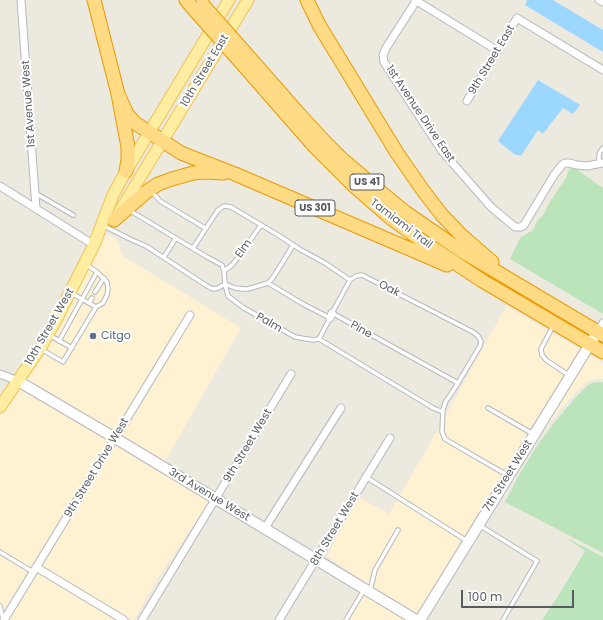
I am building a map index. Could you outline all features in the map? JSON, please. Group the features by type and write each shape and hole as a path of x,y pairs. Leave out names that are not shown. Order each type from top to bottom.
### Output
{"highway":[{"path":"94,0 118,94 128,147 126,171"},
{"name":"Tamiami Trail","path":"186,0 200,6 314,146 358,190 392,219 481,280 603,352"},
{"path":"302,0 319,25 397,153 436,208 462,236 518,284"},
{"path":"307,0 319,25"},
{"name":"Tamiami Trail","path":"239,54 342,159 363,178 406,212 460,250 601,330"},
{"path":"118,94 127,114 135,123 150,132"},
{"name":"US 301","path":"150,132 181,154 235,174 481,280"},
{"path":"111,224 124,207 158,184 188,174 204,172 235,174"}],"main road":[{"name":"10th Street East","path":"150,132 229,0"},
{"name":"10th Street East","path":"162,141 248,0"},
{"name":"10th Street West","path":"0,407 48,335 94,245 113,195 150,132"},
{"path":"124,207 162,141"},
{"name":"10th Street West","path":"94,245 111,224"}],"street":[{"name":"1st Avenue West","path":"21,0 36,208"},
{"path":"415,0 498,51"},
{"name":"1st Avenue Drive East","path":"415,0 386,48 384,62 442,150 491,207 515,227 524,225 554,175 562,165 565,163 587,166 601,164"},
{"path":"599,0 603,2"},
{"name":"9th Street East","path":"467,101 517,18 603,70"},
{"path":"0,186 94,245"},
{"name":"9th Street Drive West","path":"4,620 190,315"},
{"name":"7th Street West","path":"420,620 570,376 590,344 601,330"},
{"name":"3rd Avenue West","path":"0,374 18,381 115,438 416,620"},
{"name":"9th Street West","path":"142,620 291,374"},
{"path":"265,528 341,408"},
{"name":"8th Street West","path":"279,620 390,438"},
{"path":"34,570 124,620"}],"lane":[{"path":"601,164 599,155 603,148"},
{"path":"150,190 160,201 205,228"},
{"path":"35,193 73,216"},
{"path":"193,248 218,210 224,206 231,207 350,280 319,339"},
{"path":"124,207 222,265 225,284"},
{"path":"111,224 132,240 146,246 164,257 207,286 213,289 225,284"},
{"name":"Elm","path":"224,271 232,265 261,225"},
{"path":"164,257 176,238"},
{"path":"225,284 235,288 248,289 268,283 293,245"},
{"path":"40,349 63,362 72,348 84,323 96,307 103,303 108,290 107,282 97,272 85,264"},
{"path":"59,341 75,317 82,299 97,272"},
{"name":"Oak","path":"350,280 356,276 362,275 473,332 478,336 481,342 480,346 458,383"},
{"path":"95,292 104,278"},
{"name":"Pine","path":"268,283 303,304 331,316 458,383"},
{"name":"Palm","path":"225,284 228,296 261,318 294,337 313,340 319,339 433,408 443,412"},
{"path":"70,293 96,307"},
{"path":"89,303 92,298"},
{"path":"554,323 541,350 542,355 546,360 570,376"},
{"path":"48,335 72,348"},
{"path":"458,383 446,401 443,409 442,432 450,442 508,476"},
{"path":"488,408 534,435"},
{"path":"366,477 468,542"},
{"path":"478,525 537,561 506,612 503,620"},
{"path":"346,620 368,591 375,570 398,530"},
{"path":"0,552 34,570"},
{"path":"0,606 4,620"}],"shaded area":[{"path":"108,235 116,238 123,256 241,328 164,463 121,437 195,315 188,310 113,432 24,380 98,247"},
{"path":"506,306 581,350 417,616 360,582 360,580 327,556 359,497 389,514 436,433"},
{"path":"588,355 603,363 603,379 591,380 585,383 572,396 532,445"},
{"path":"20,387 109,439 0,617 0,415"},
{"path":"117,443 210,500 157,580 134,620 131,620 42,566"},
{"path":"38,573 116,620 9,620"},
{"path":"359,590 408,620 342,620 357,597"}],"green space":[{"path":"570,167 576,169 603,188 603,314 510,259 520,238 533,230 537,221 543,215 566,178"},
{"path":"603,382 603,553 505,502 538,444 554,423 587,386 592,383"},
{"path":"565,537 603,557 603,620 542,620 585,551"}],"water":[{"path":"527,0 553,0 603,30 603,52 525,5"},
{"path":"538,80 580,105 573,114 563,108 543,134 538,130 521,156 514,154 498,141"}],"place":[{"name":"Citgo","path":"93,336"}]}
